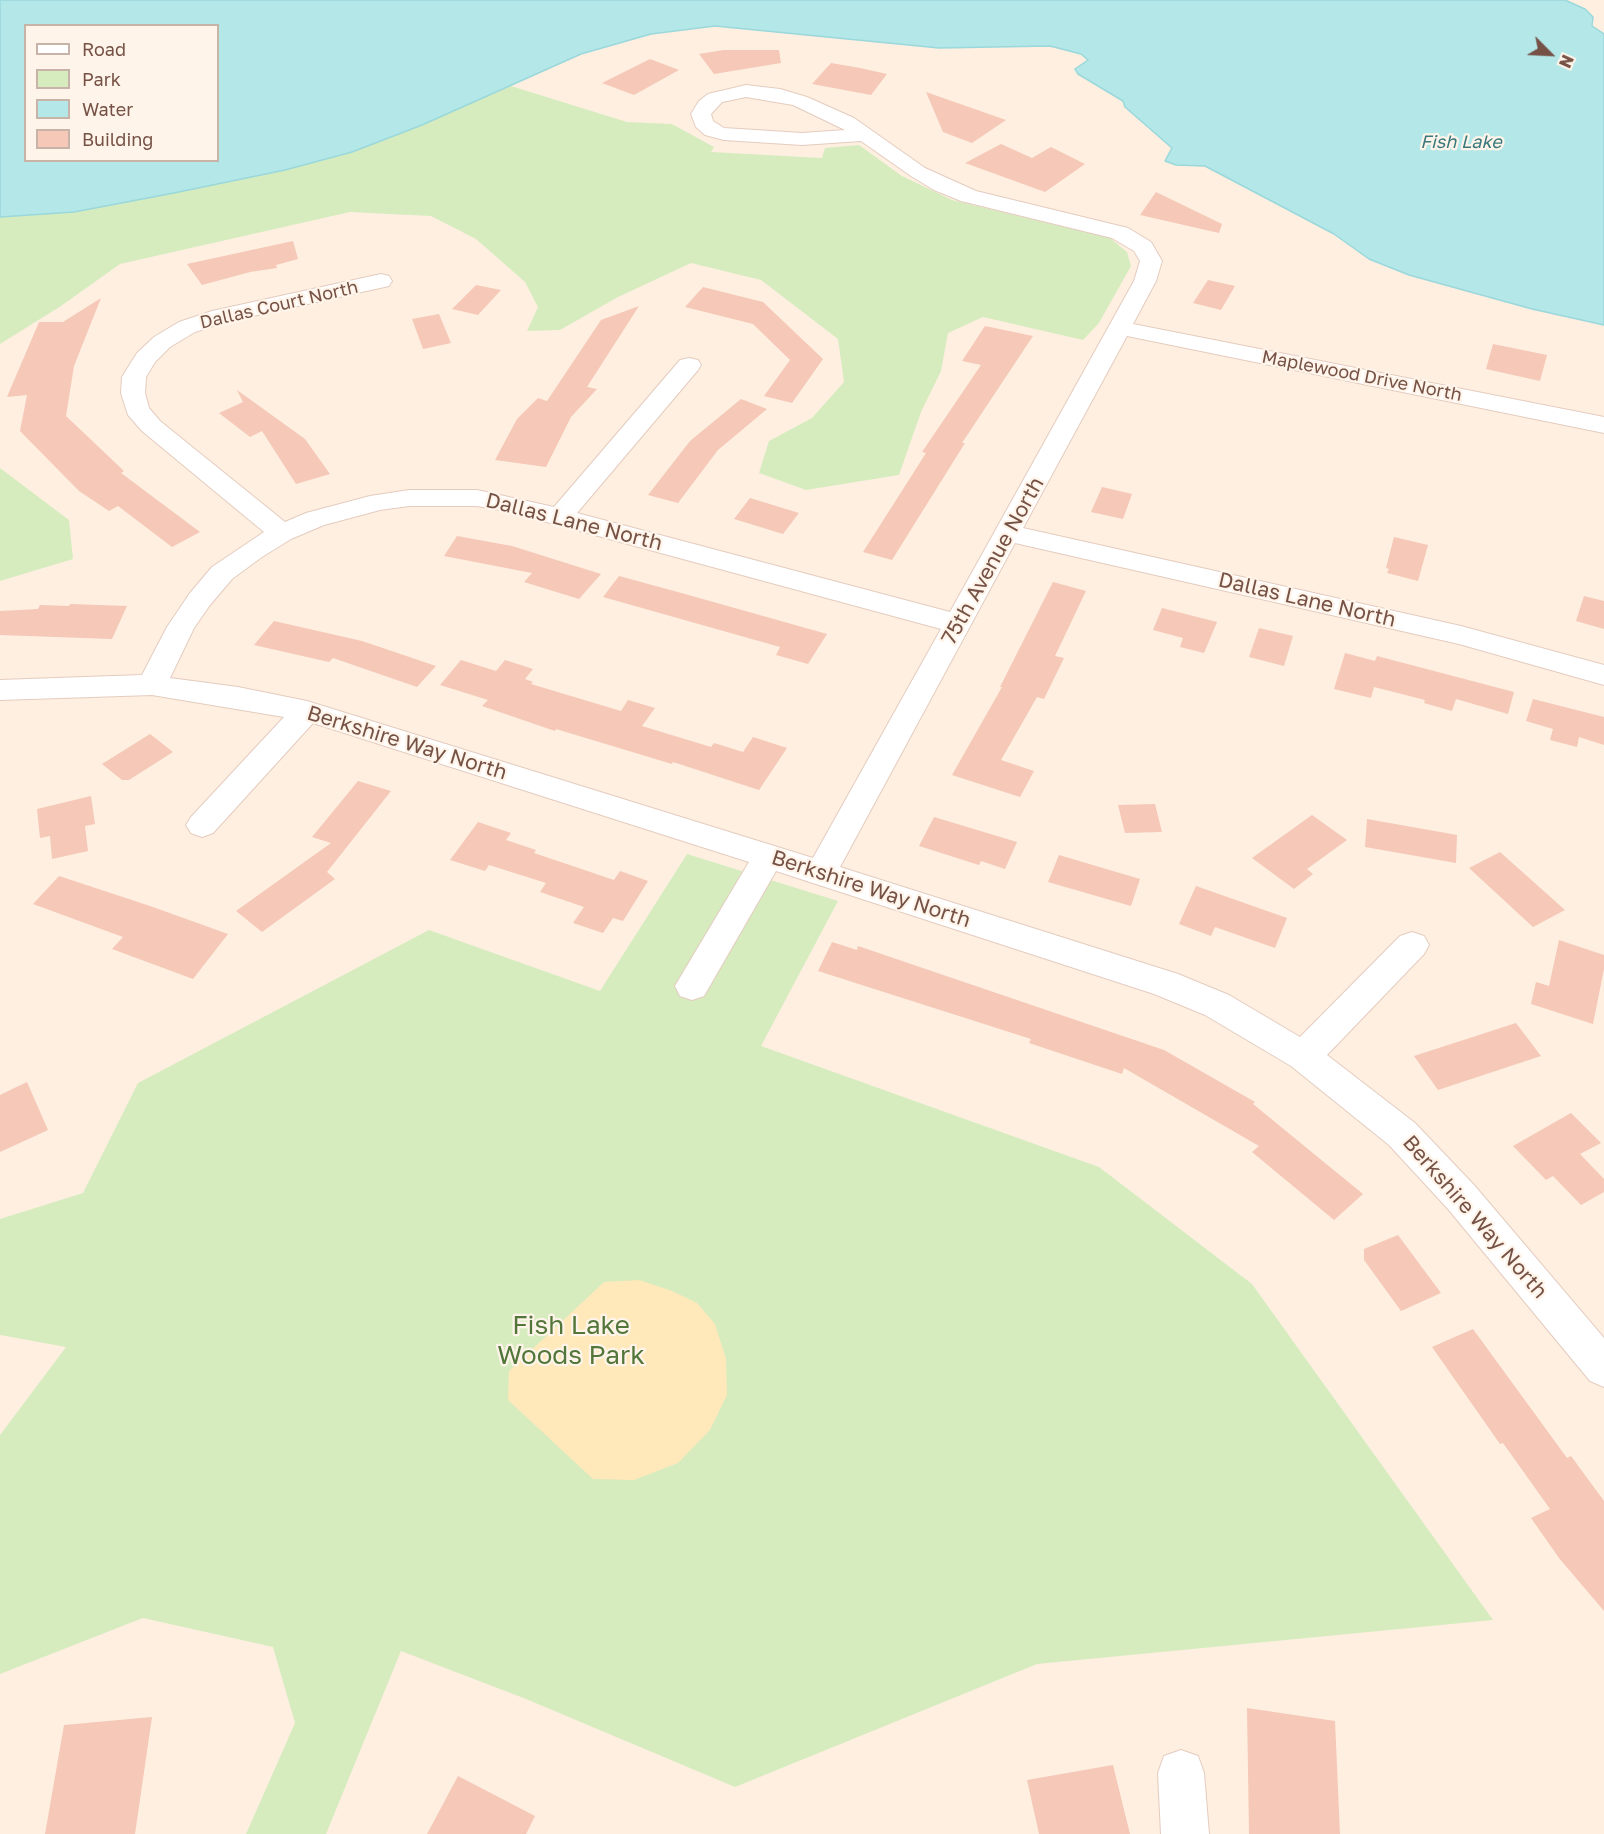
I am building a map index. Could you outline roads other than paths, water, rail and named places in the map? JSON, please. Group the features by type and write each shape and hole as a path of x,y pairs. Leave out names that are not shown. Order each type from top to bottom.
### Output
{"street":[{"path":"738,92 761,92 818,107 848,122 863,135 802,139 724,134 712,130 703,123 701,114 705,105 715,98 738,92"},
{"name":"75th Avenue North","path":"821,873 1009,533 1149,270 1149,254 1143,247 1120,233 954,190 918,172 863,135"},
{"name":"Dallas Court North","path":"282,533 151,426 137,410 133,393 134,377 145,358 162,342 187,327 220,316 381,281"},
{"name":"Maplewood Drive North","path":"1119,328 1604,425"},
{"path":"561,516 689,365"},
{"name":"Dallas Lane North","path":"152,685 181,627 222,573 282,533 315,519 345,510 409,498 477,498 561,516 958,624"},
{"name":"Dallas Lane North","path":"1009,533 1366,613 1483,641 1604,675"},
{"name":"Berkshire Way North","path":"0,690 152,685 238,697 307,711 1166,984 1217,1005 1303,1056 1402,1134 1461,1197 1604,1368"},
{"path":"202,825 307,711"},
{"path":"692,986 768,857"},
{"path":"1303,1056 1412,945"},
{"path":"1181,1773 1185,1834"}],"water":[{"name":"Fish Lake","path":"0,0 1565,0 1585,9 1593,17 1592,26 1604,34 1604,325 1532,309 1409,275 1369,259 1334,234 1205,166 1176,165 1165,161 1172,148 1125,107 1123,101 1078,74 1075,69 1088,60 1081,54 1050,46 939,48 715,26 651,34 581,54 422,125 352,152 285,170 74,212 0,217"}],"park label":[{"name":"Fish Lake Woods Park","path":"571,1341"}]}
